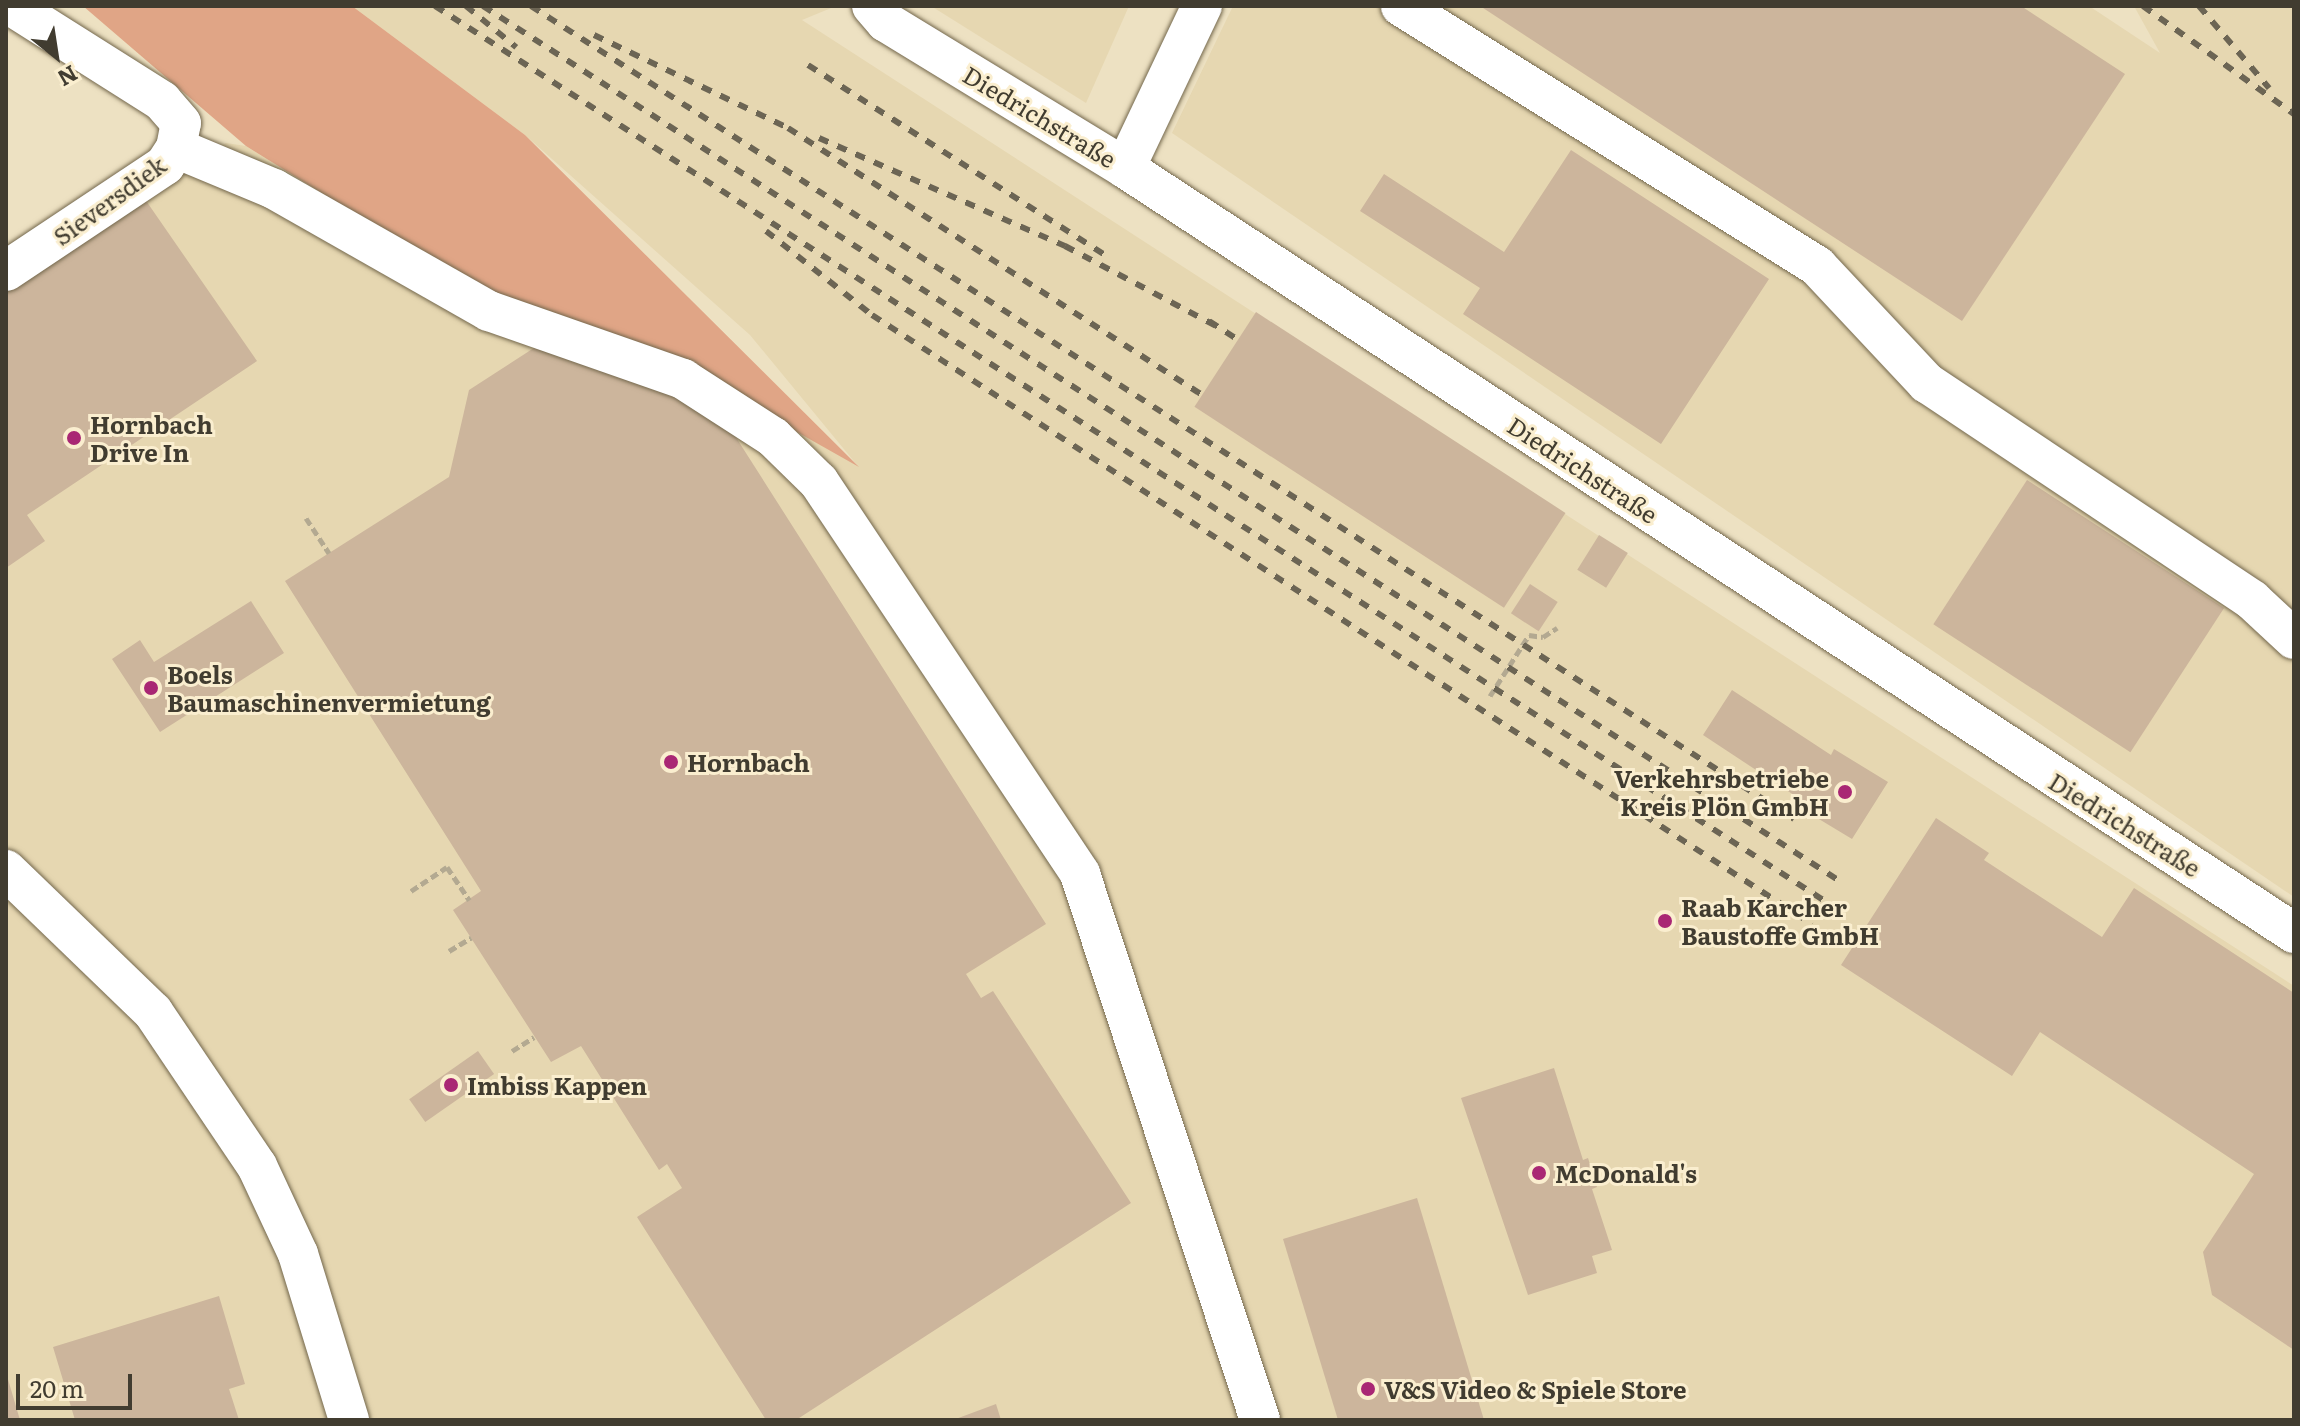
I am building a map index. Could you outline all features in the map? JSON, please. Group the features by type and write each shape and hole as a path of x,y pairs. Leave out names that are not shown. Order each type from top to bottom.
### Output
{"street":[{"name":"Sieversdiek","path":"6,271 165,165 176,148 181,123 162,101 12,6"},
{"name":"Diedrichstraße","path":"872,6 886,22 1125,168 2294,933"},
{"path":"1125,168 1202,6"},
{"path":"1401,6 1817,266 1927,383 2252,600 2294,639"},
{"path":"176,148 274,189 489,311 683,379 773,437 819,482 1080,874 1260,1420"},
{"path":"6,870 153,1012 257,1166 298,1254 349,1420"}],"path":[{"path":"306,518 329,553"},
{"path":"1490,696 1529,635 1543,637 1557,628"},
{"path":"411,891 447,867 469,900"},
{"path":"449,951 471,938"},
{"path":"512,1051 534,1037"}],"shaded area":[{"path":"83,6 352,6 525,135 859,467 655,352 480,291 246,146"},
{"path":"352,6 836,6 802,20 2294,986 2294,1420 6,1420 6,292 226,143 246,146 480,291 655,352 857,465 750,335 525,135"},
{"path":"931,6 1129,6 1086,103"},
{"path":"1233,6 2089,6 2160,53 2134,6 2294,6 2294,897 1172,133"}],"building":[{"path":"1480,6 2021,6 2125,74 1962,321"},
{"path":"1571,150 1769,279 1661,444 1463,314 1480,288 1360,211 1384,174 1504,252"},
{"name":"Hornbach Drive In","path":"140,192 257,361 27,515 45,541 6,568 6,284"},
{"path":"1256,312 1565,513 1504,608 1194,407"},
{"name":"Hornbach","path":"537,346 657,385 730,428 1046,924 966,974 981,998 993,991 1131,1203 796,1420 766,1420 637,1217 682,1188 667,1164 659,1170 581,1046 551,1062 453,910 481,891 285,581 449,477 469,390"},
{"path":"2027,480 2224,608 2130,752 1933,624"},
{"path":"1599,535 1628,553 1606,588 1577,570"},
{"path":"1530,584 1558,602 1539,631 1511,613"},
{"path":"251,601 284,653 160,732 112,659 140,640 154,662"},
{"path":"1732,690 1831,755 1834,749 1888,782 1852,839 1799,807 1803,801 1703,735"},
{"path":"1936,818 1989,853 1984,860 2102,937 2134,888 2294,993 2294,1350 2212,1295 2203,1252 2254,1174 2040,1032 2012,1076 1841,965"},
{"name":"Imbiss Kappen","path":"478,1051 494,1074 425,1122 409,1099"},
{"name":"McDonald's","path":"1554,1068 1583,1160 1588,1158 1597,1187 1592,1189 1612,1250 1592,1256 1597,1273 1528,1295 1461,1098"},
{"path":"1417,1198 1484,1420 1338,1420 1283,1239"},
{"path":"219,1296 245,1384 229,1389 239,1420 75,1420 53,1347"},
{"path":"7,1376 20,1420 6,1420"},
{"path":"996,1404 1001,1420 953,1420"}],"railway":[{"path":"435,6 1825,901"},
{"path":"466,6 516,47"},
{"path":"483,6 1838,880"},
{"path":"531,6 1794,819"},
{"path":"2143,6 2294,114"},
{"path":"2199,6 2269,88"},
{"path":"594,35 788,128 1203,395"},
{"path":"808,65 1105,255"},
{"path":"819,138 1065,246 1218,327"},
{"path":"766,231 872,315 1812,924"},
{"path":"1209,321 1238,340"}],"place":[{"name":"Hornbach Drive In","path":"74,438"},
{"name":"Boels Baumaschinenvermietung","path":"151,688"},
{"name":"Hornbach","path":"671,762"},
{"name":"Verkehrsbetriebe Kreis Plön GmbH","path":"1845,792"},
{"name":"Raab Karcher Baustoffe GmbH","path":"1665,921"},
{"name":"Imbiss Kappen","path":"451,1085"},
{"name":"McDonald's","path":"1539,1173"},
{"name":"V&S Video & Spiele Store","path":"1368,1389"}]}
